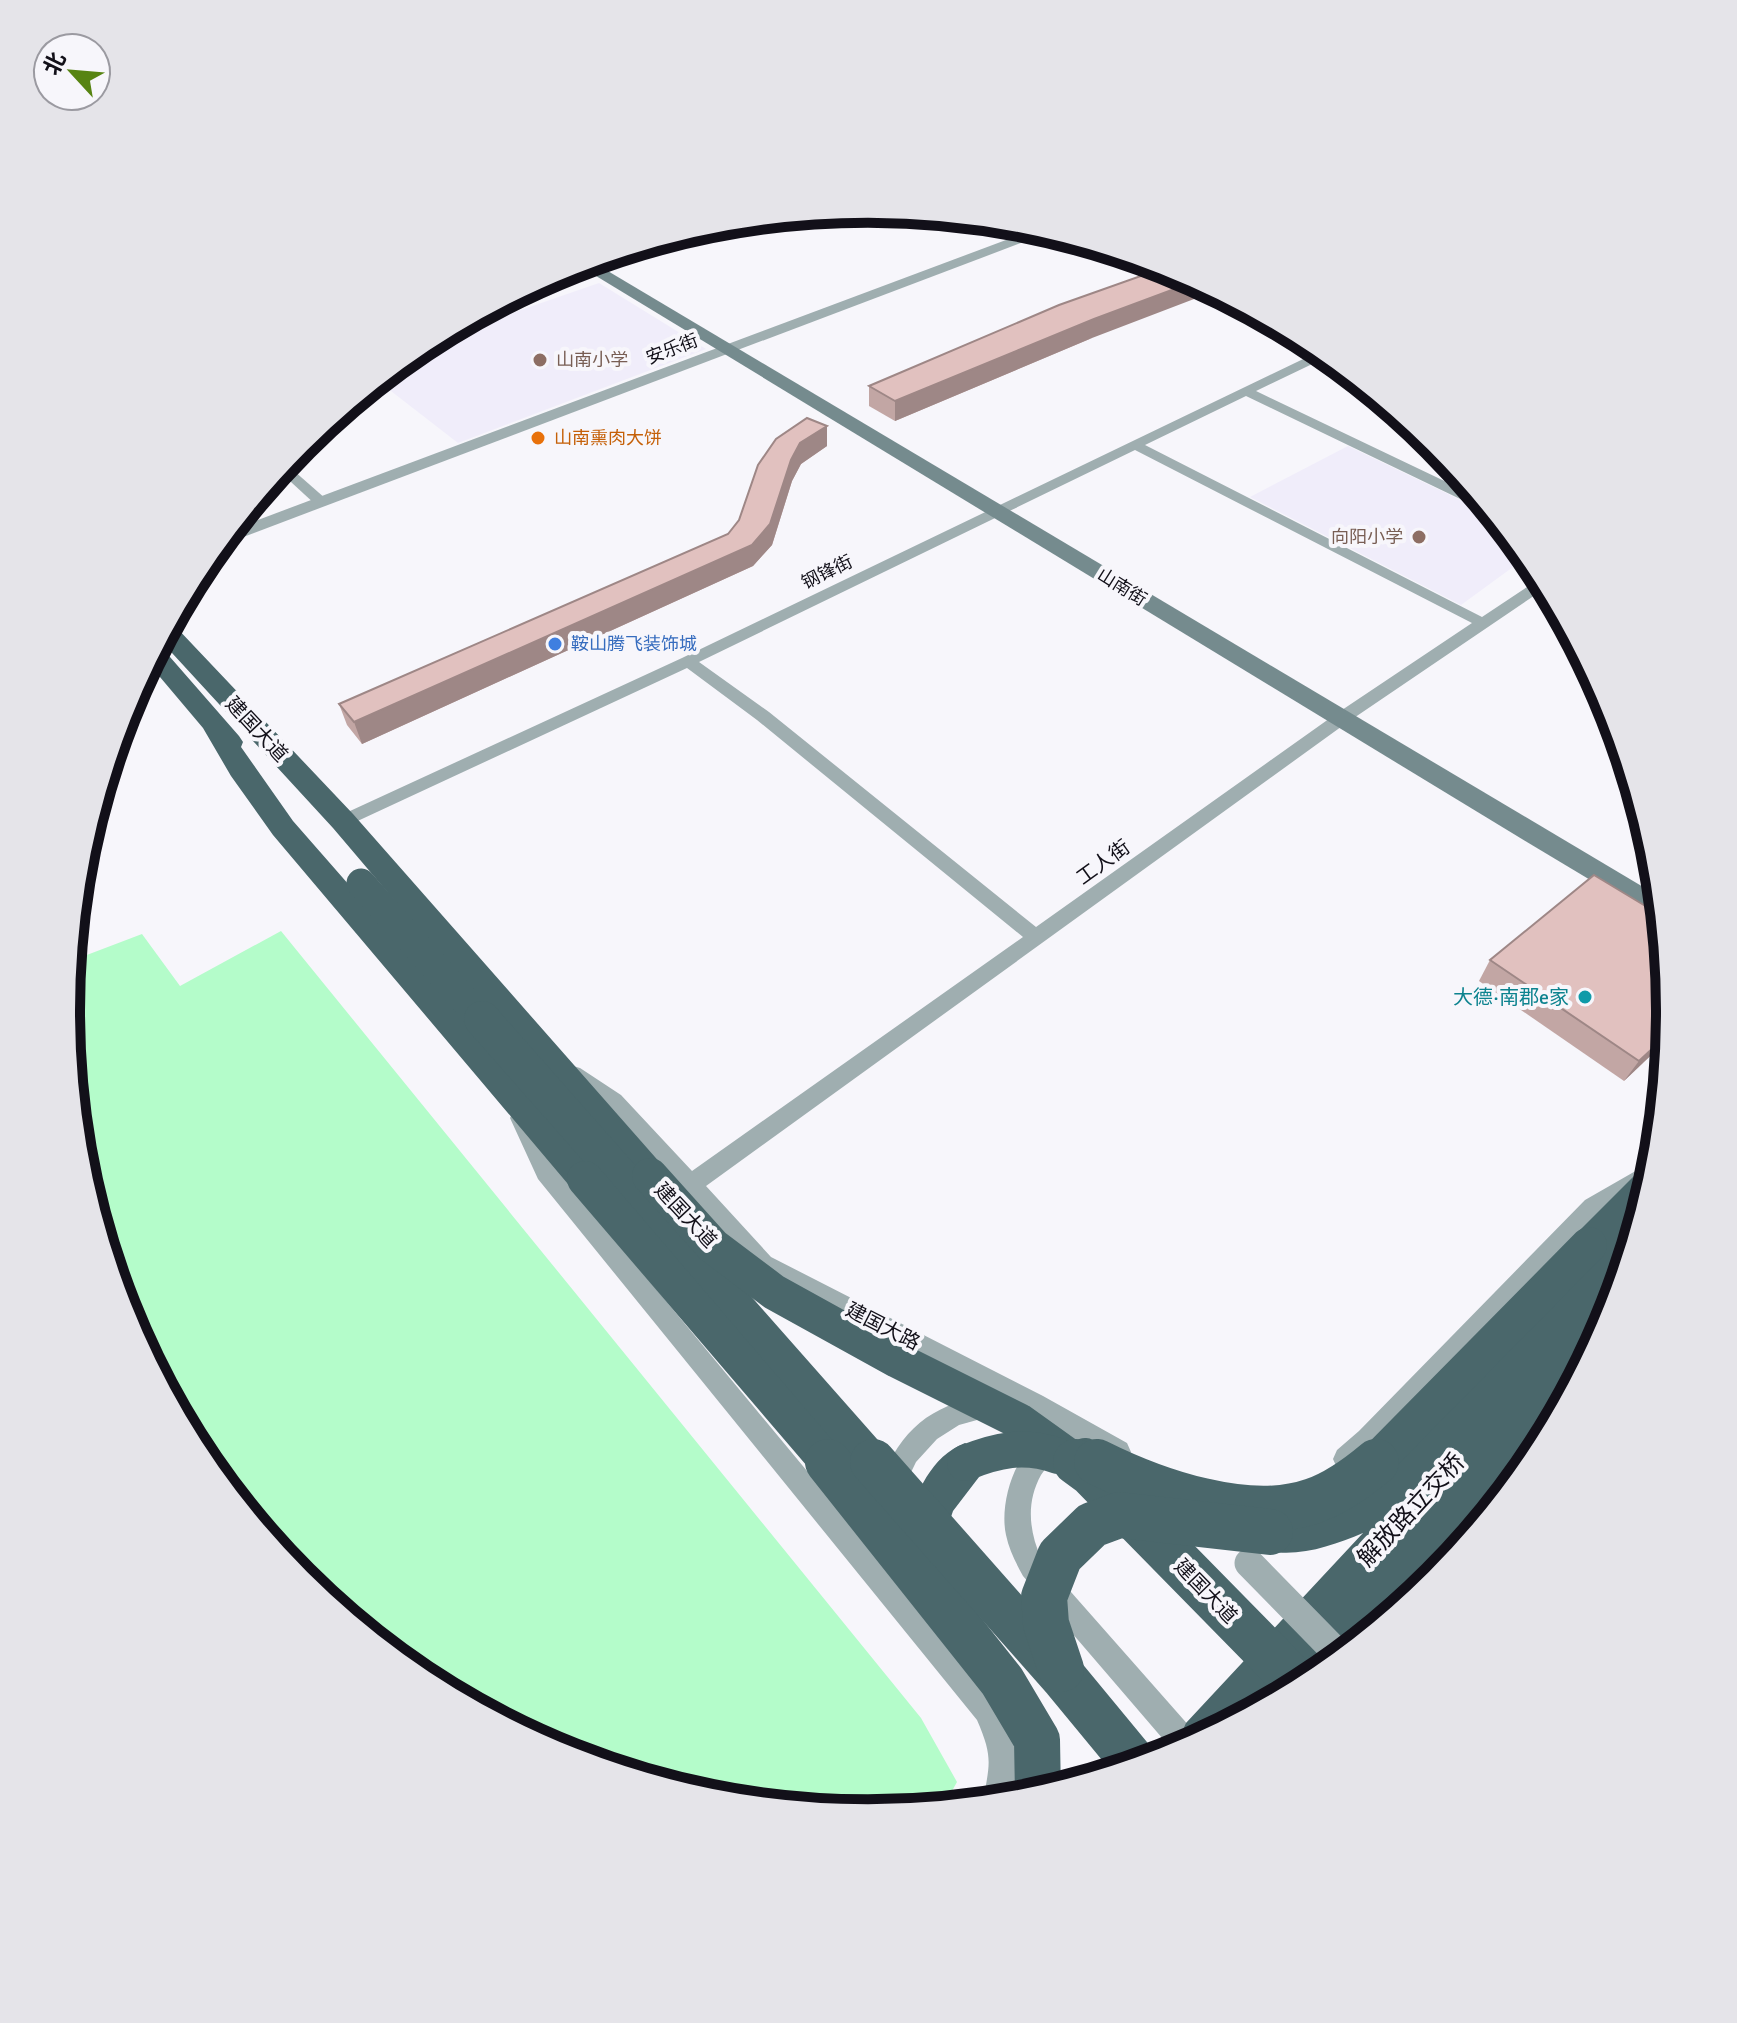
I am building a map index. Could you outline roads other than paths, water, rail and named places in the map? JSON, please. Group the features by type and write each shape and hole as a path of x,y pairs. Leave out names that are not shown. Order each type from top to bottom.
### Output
{"highway":[{"name":"建国大道","path":"174,639 343,821 713,1246 774,1292 897,1360 1027,1412 1094,1456 1292,1677"},
{"name":"建国大道","path":"161,663 216,728 361,883 1065,1679 1128,1756"},
{"path":"216,728 241,770 283,828 865,1506 1002,1681 1037,1740 1038,1781"},
{"path":"1027,1412 1161,1492 1219,1505 1268,1508 1308,1503 1347,1485 1380,1459 1634,1199"},
{"path":"1065,1679 1043,1599 1052,1571 1067,1546 1084,1530 1103,1518 1119,1515 1270,1532 1296,1532 1318,1530 1366,1512 1398,1485 1620,1248"},
{"name":"解放路立交桥","path":"1224,1715 1600,1305"},
{"name":"解放路立交桥","path":"1325,1654 1544,1418"},
{"path":"930,1589 923,1544 934,1502 945,1482 965,1463 996,1450 1036,1447 1094,1456"}],"main road":[{"name":"山南街","path":"598,271 997,510 1339,720 1649,903"}],"street":[{"name":"安乐街","path":"243,531 1023,238"},
{"name":"钢锋街","path":"343,821 688,661 1312,359"},
{"path":"1245,391 1464,496"},
{"path":"1133,444 1483,623"},
{"path":"292,475 321,502"},
{"name":"工人街","path":"691,1184 1339,720 1534,589"},
{"path":"688,661 763,716 1036,937"},
{"name":"建国大路","path":"545,1055 614,1101 763,1264 1027,1412"},
{"path":"508,1089 546,1172 987,1710 1006,1752 999,1789"},
{"path":"1150,1476 1205,1493 1245,1495 1280,1492 1325,1474 1368,1440 1593,1207 1638,1181"},
{"path":"889,1590 884,1554 885,1503 902,1457 921,1435 966,1410 1027,1412"},
{"path":"1179,1736 1032,1567 1018,1532 1019,1506 1028,1473 1045,1448 1077,1440 1094,1456 1133,1462 1249,1563 1333,1649"}],"place":[{"name":"山南小学","path":"540,360"},
{"name":"山南熏肉大饼","path":"538,438"},
{"name":"向阳小学","path":"1419,537"},
{"name":"鞍山腾飞装饰城","path":"555,644"},
{"name":"大德·南郡e家","path":"1585,997"}]}
